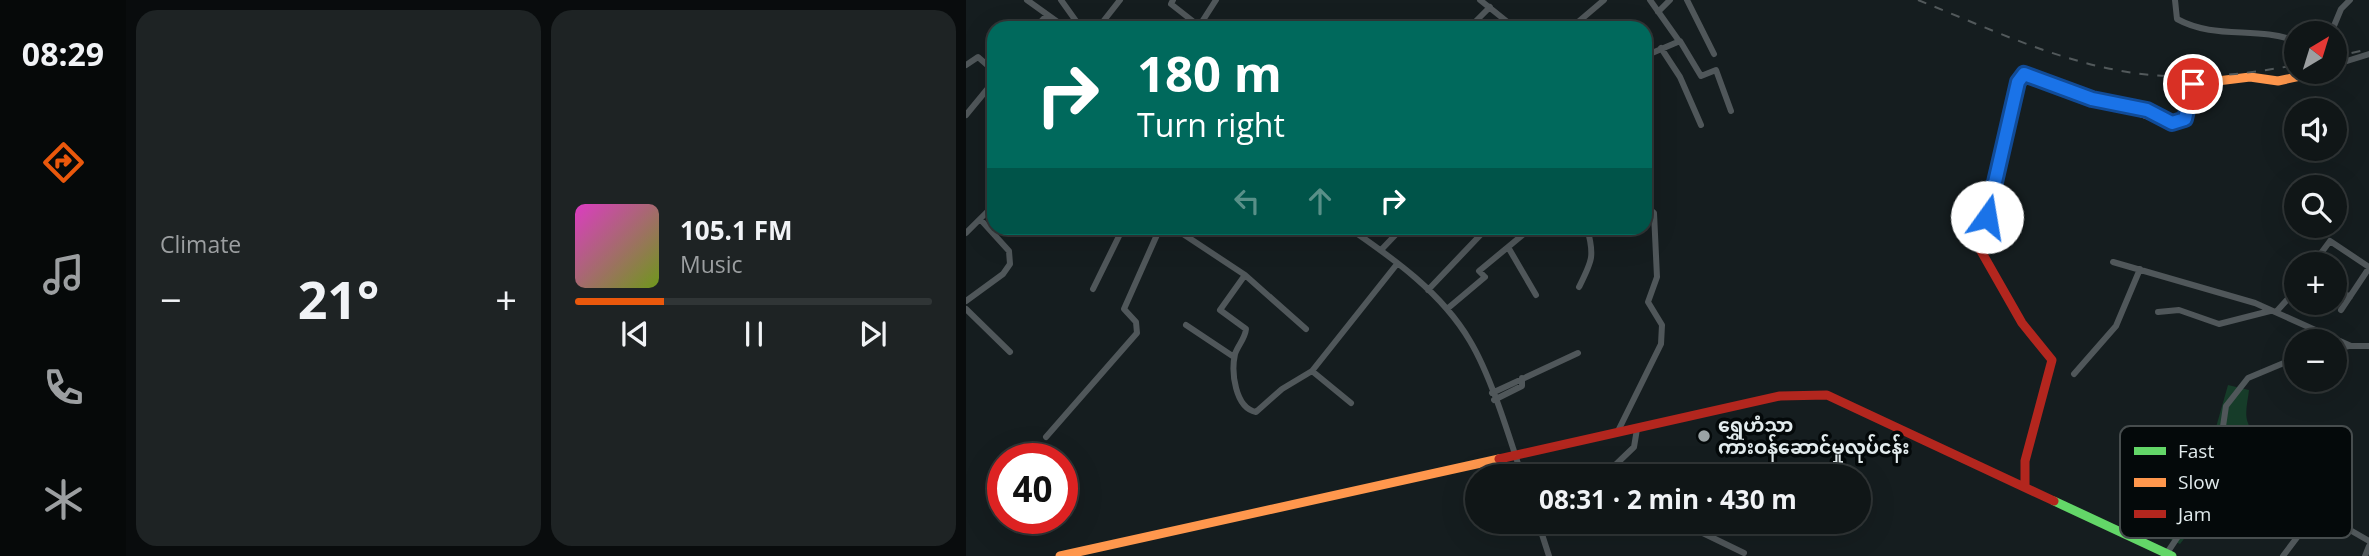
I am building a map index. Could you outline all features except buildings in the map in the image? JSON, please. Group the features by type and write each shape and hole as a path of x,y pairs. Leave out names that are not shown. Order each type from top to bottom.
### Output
{"street":[{"path":"1027,0 1056,21"},
{"path":"1061,0 1077,21"},
{"path":"1104,21 1120,0"},
{"path":"1173,0 1171,4 1191,21"},
{"path":"1202,21 1216,0"},
{"path":"1480,0 1507,21"},
{"path":"1579,21 1604,0"},
{"path":"1650,0 1701,76 1716,70 1731,111"},
{"path":"1658,12 1671,0"},
{"path":"1687,0 1714,54"},
{"path":"2175,0 2177,19 2194,29 2225,33 2276,33 2284,36"},
{"path":"2336,21 2346,1"},
{"path":"1476,21 1490,7"},
{"path":"1041,21 1047,15"},
{"path":"1652,52 1679,41"},
{"path":"1661,48 1680,77 1701,125"},
{"path":"2347,61 2369,54"},
{"path":"966,65 978,57 987,65"},
{"path":"2025,486 2025,461 2052,360 2022,324 1969,230 1987,217 2018,82 2024,74 2036,76 2092,99 2147,110 2172,123 2185,119 2193,84 2250,77 2284,80"},
{"path":"966,115 987,90"},
{"path":"1617,433 1661,344 1662,325 1648,302 1657,277 1652,211"},
{"path":"966,233 987,212"},
{"path":"980,219 987,227"},
{"path":"966,301 1003,274 1010,264 1009,251 994,235"},
{"path":"1093,289 1120,235"},
{"path":"1046,437 1137,333 1136,322 1124,310 1157,235"},
{"path":"1185,235 1245,275 1306,329"},
{"path":"1359,235 1428,290 1447,309 1471,342 1518,464"},
{"path":"1381,250 1395,235"},
{"path":"1428,290 1480,235"},
{"path":"1447,309 1485,277 1479,271 1523,235"},
{"path":"1578,287 1592,261 1593,250 1589,235"},
{"path":"2322,252 2330,241 2346,252"},
{"path":"1508,247 1536,295"},
{"path":"2347,252 2369,267 2347,301"},
{"path":"2113,261 2274,311 2351,346"},
{"path":"1245,275 1220,310 1246,330 1234,357 1238,394 1242,404 1251,411 1258,410 1282,389 1312,371 1397,264"},
{"path":"2074,374 2116,326 2140,269"},
{"path":"2158,312 2179,310 2219,324 2274,311 2284,301"},
{"path":"966,309 1010,352"},
{"path":"1186,325 1234,357"},
{"path":"2347,347 2369,346"},
{"path":"1493,396 1522,386 1522,378 1578,353"},
{"path":"2223,426 2226,406 2248,378 2284,363"},
{"path":"1312,371 1351,403"},
{"path":"1060,556 1516,457 1780,396 1827,395 2120,531"},
{"path":"1616,464 1634,447 1637,429"},
{"path":"2352,533 2369,544 2365,556"},
{"path":"1542,534 1549,556"},
{"path":"1704,534 1744,553"},
{"path":"2136,538 2170,554 2180,538"},
{"path":"2283,556 2297,538"}],"green space":[{"path":"2228,385 2249,390 2246,415 2250,426 2216,426"},
{"path":"2168,538 2185,538 2180,544"}],"railway":[{"path":"1918,0 2040,49 2103,67 2168,76 2216,76 2284,67"},
{"path":"2347,54 2369,49"}],"traffic: fast":[{"path":"2054,501 2120,532"},
{"path":"2133,538 2172,556"}],"traffic: slow":[{"path":"1977,244 1969,230 1987,217 2018,82 2024,74 2172,123 2185,119 2193,84 2250,77 2284,80"},
{"path":"1060,556 1499,459"}],"traffic: jam":[{"path":"1977,244 2022,323 2052,360 2025,461 2025,486"},
{"path":"1499,459 1780,396 1827,395 2054,501"}],"place":[{"name":"ရွှေဟံသာ ကားဝန်ဆောင်မှုလုပ်ငန်း","path":"1704,436"}],"route":[{"path":"1987,217 2018,82 2024,74 2036,76 2092,99 2147,110 2172,123 2185,119 2193,84"}]}
